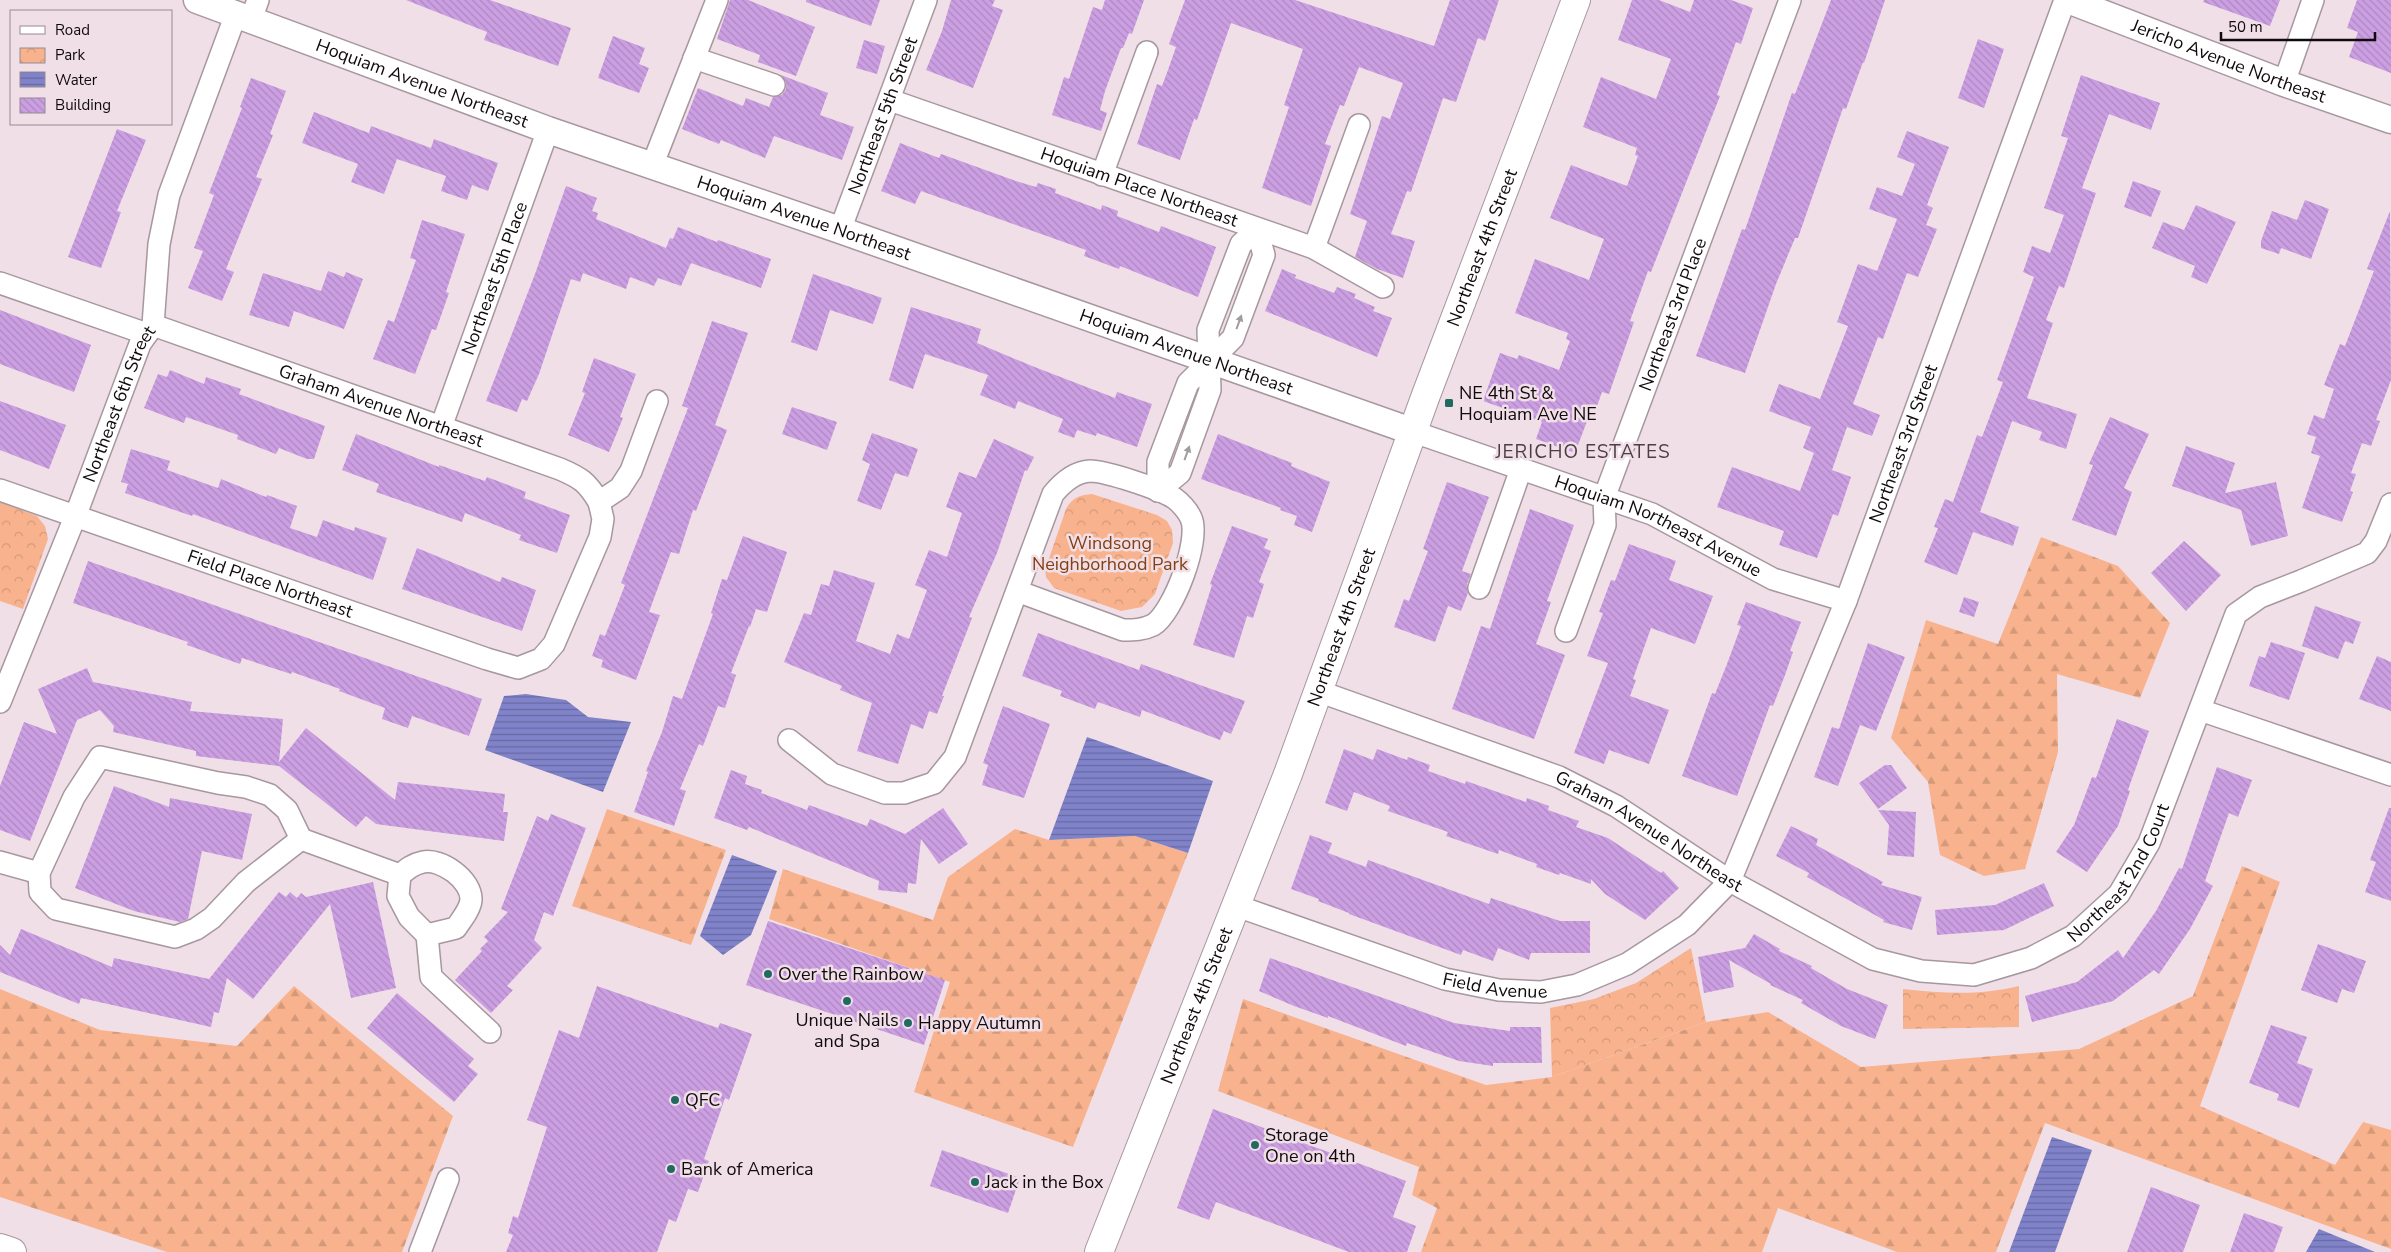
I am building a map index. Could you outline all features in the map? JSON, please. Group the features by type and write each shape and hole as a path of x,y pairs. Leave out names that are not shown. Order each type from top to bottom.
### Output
{"main road":[{"name":"Northeast 4th Street","path":"1099,1252 1237,906 1576,0"},
{"path":"0,1248 12,1252"}],"street":[{"name":"Hoquiam Avenue Northeast","path":"197,0 249,11 548,130 1210,359 1414,432"},
{"path":"652,166 717,0"},
{"name":"Northeast 5th Street","path":"840,230 926,0"},
{"name":"Northeast 3rd Place","path":"1566,631 1605,525 1604,498 1790,0"},
{"name":"Jericho Avenue Northeast","path":"2067,0 2284,82 2391,120"},
{"name":"Northeast 3rd Street","path":"1730,881 1846,601 2067,0"},
{"path":"2284,82 2313,0"},
{"name":"Northeast 6th Street","path":"0,702 75,517 140,344 150,329 159,244 169,195 249,11"},
{"path":"1102,175 1147,52"},
{"path":"694,58 774,85"},
{"name":"Hoquiam Place Northeast","path":"890,100 1257,230 1314,248 1383,287"},
{"path":"1314,248 1359,125"},
{"name":"Northeast 5th Place","path":"441,427 548,130"},
{"path":"1158,490 1158,462 1188,383 1233,338 1264,255 1257,230"},
{"name":"Graham Avenue Northeast","path":"0,283 150,329 441,427 580,477 590,487 599,502"},
{"path":"599,502 620,488 631,471 657,400"},
{"name":"Hoquiam Northeast Avenue","path":"1414,432 1652,514 1773,579 1846,601"},
{"path":"1479,588 1521,469"},
{"path":"789,740 832,774 885,793 904,793 934,782 955,757 1053,494 1062,483 1078,474 1090,472 1106,474 1158,490 1174,498 1191,518 1194,530 1192,548 1171,604 1153,625 1137,630 1123,630 1017,591"},
{"name":"Field Place Northeast","path":"0,490 518,668 541,659 554,644 600,537 603,519 599,502"},
{"name":"Northeast 2nd Court","path":"1974,975 2032,958 2073,936 2119,894 2149,843 2236,614 2260,596 2301,582 2366,552 2376,541 2391,504"},
{"name":"Graham Avenue Northeast","path":"1318,691 1559,777 1616,806 1730,881 1873,959 1921,971 1974,975"},
{"path":"2200,710 2391,775"},
{"path":"301,839 246,882 212,918 196,929 175,937 56,909 40,892 39,873 74,797 100,756 218,783 246,787 270,795 287,810 301,839 400,875"},
{"path":"427,935 456,928 471,900 466,886 454,872 439,864 425,861 411,866 400,875 398,896 409,917 427,935 431,977 490,1032"},
{"path":"0,862 39,873"},
{"name":"Field Avenue","path":"1237,906 1445,979 1499,990 1541,992 1577,985 1627,964 1687,925 1730,881"},
{"path":"420,1252 448,1180"}],"green space":[{"name":"Windsong Neighborhood Park","path":"1092,494 1157,515 1167,521 1172,530 1173,543 1155,594 1142,607 1121,611 1054,588 1046,577 1045,570 1066,509 1076,498"},
{"path":"0,502 37,516 45,526 48,539 23,609 0,601"},
{"path":"2041,537 2118,566 2170,623 2140,698 2057,674 2058,752 2025,869 1984,876 1940,855 1928,782 1891,738 1926,620 1998,644"},
{"path":"607,809 726,850 691,945 572,906"},
{"path":"1015,829 1049,840 1135,836 1188,853 1073,1147 914,1092 950,982 769,919 783,869 933,920 948,877"},
{"path":"2242,866 2280,882 2200,1106 2335,1165 2363,1122 2391,1130 2391,1249 2045,1123 1996,1252 1897,1252 1778,1208 1762,1252 1421,1252 1437,1208 1412,1195 1419,1167 1218,1091 1243,999 1486,1085 1552,1077 1706,1022 1768,1012 1861,1067 2079,1049 2193,996"},
{"path":"1691,948 1706,1022 1552,1077 1550,1008 1594,999 1636,983"},
{"path":"294,986 453,1116 402,1252 167,1252 0,1197 0,989 100,1030 237,1046"},
{"path":"2019,986 2019,1027 1903,1029 1903,989 1975,992"}],"water":[{"path":"526,694 566,700 588,717 631,722 603,792 485,750 504,696"},
{"path":"1087,737 1213,781 1188,853 1135,836 1049,840"},
{"path":"732,855 777,871 751,935 723,955 700,936"},
{"path":"2052,1137 2092,1150 2055,1252 2009,1252"},
{"path":"2319,1229 2375,1252 2306,1252"}],"building":[{"path":"406,0 490,0 571,28 558,66 484,40 487,32"},
{"path":"730,0 748,0 815,27 796,76 758,62 760,55 717,39"},
{"path":"806,0 880,0 871,26 806,2"},
{"path":"951,0 995,0 992,6 1003,10 973,88 926,70 942,31"},
{"path":"1105,0 1144,0 1132,34 1129,33 1123,48 1121,48 1105,91 1100,110 1107,113 1101,131 1052,115 1064,77 1069,79 1093,7 1102,10"},
{"path":"1185,0 1295,0 1434,46 1450,0 1499,0 1485,41 1478,38 1456,102 1443,98 1411,192 1407,191 1391,234 1415,241 1403,278 1377,269 1355,257 1367,221 1350,214 1382,116 1390,119 1403,83 1359,67 1344,106 1340,105 1325,144 1331,146 1311,206 1262,188 1289,107 1284,105 1303,49 1231,23 1197,120 1194,119 1180,160 1137,144 1157,84 1162,86 1176,47 1169,44"},
{"path":"1632,0 1659,0 1690,12 1694,0 1731,0 1753,8 1741,44 1736,42 1717,95 1720,96 1651,272 1648,271 1630,321 1634,322 1609,394 1602,392 1596,409 1592,408 1575,453 1536,439 1542,422 1483,401 1500,353 1517,359 1519,355 1559,370 1570,341 1566,339 1568,333 1515,313 1535,259 1589,280 1604,239 1550,218 1571,165 1627,186 1638,156 1635,155 1637,148 1583,127 1601,77 1656,99 1671,59 1618,40"},
{"path":"1831,0 1885,0 1864,63 1846,109 1843,108 1798,238 1795,238 1776,284 1745,373 1696,356 1742,229 1745,230 1792,93 1795,94"},
{"path":"2204,0 2280,0 2270,26 2203,2"},
{"path":"2357,0 2391,0 2391,73 2349,57 2358,32 2347,28"},
{"path":"613,36 645,48 639,64 649,68 639,93 598,78"},
{"path":"1978,39 2004,49 1984,108 1958,98"},
{"path":"864,40 885,46 877,74 856,68"},
{"path":"781,75 828,93 820,115 854,127 842,160 774,136 765,158 721,140 719,144 682,129 698,88 743,106 746,98 769,107 773,97 782,95 786,89 786,82"},
{"path":"2081,75 2160,103 2151,130 2109,114 2082,188 2096,193 2064,288 2059,286 2046,320 2053,323 2027,398 2077,414 2066,449 2039,440 2042,432 2012,421 1980,512 2019,527 2013,546 1973,532 1957,575 1924,562 1938,528 1934,527 1945,499 1953,502 1977,435 1982,437 2003,382 1997,380 2034,277 2023,272 2032,246 2050,253 2064,215 2044,208 2068,138 2061,136"},
{"path":"251,78 286,91 270,134 273,135 256,177 262,179 226,269 234,272 222,301 188,288 203,251 194,248 214,195 209,193 242,108 240,107"},
{"path":"314,112 369,133 371,126 431,148 434,139 498,163 488,191 472,185 467,200 441,191 446,176 397,159 384,194 351,182 358,164 302,143"},
{"path":"117,129 146,140 117,211 121,212 101,268 68,257"},
{"path":"1907,131 1949,147 1927,205 1933,208 1926,225 1937,229 1918,277 1907,273 1883,339 1878,337 1853,404 1880,415 1872,436 1847,427 1832,470 1851,477 1838,516 1833,514 1817,558 1779,545 1784,531 1717,507 1732,467 1800,491 1814,453 1803,448 1811,427 1769,411 1779,384 1820,399 1848,326 1837,322 1858,264 1877,271 1897,219 1869,209 1877,187 1902,196 1915,164 1897,157"},
{"path":"900,143 939,158 941,154 1036,187 1038,183 1056,189 1055,193 1101,210 1102,205 1118,211 1117,216 1159,232 1161,226 1216,247 1198,297 1120,266 1119,269 1084,256 1086,250 921,191 915,204 881,191"},
{"path":"2133,181 2161,191 2151,217 2124,207"},
{"path":"566,186 597,198 592,211 598,213 596,219 666,248 670,238 673,239 678,227 771,259 761,288 691,263 681,286 658,278 654,286 630,277 626,289 583,273 580,282 571,279 539,374 527,401 522,399 517,412 486,401 535,274"},
{"path":"2305,200 2329,209 2311,259 2281,248 2279,254 2261,248 2261,241 2272,211 2297,220"},
{"path":"2196,205 2236,222 2207,284 2191,277 2195,266 2152,248 2163,222 2184,230"},
{"path":"2390,211 2391,380 2376,420 2380,421 2371,446 2362,443 2351,473 2356,474 2350,491 2353,492 2342,522 2302,508 2320,456 2311,453 2316,437 2307,434 2314,415 2324,419 2334,389 2324,385 2340,344 2345,346 2374,271 2367,269"},
{"path":"422,220 465,234 446,292 449,293 436,330 432,329 415,374 373,359 388,320 394,322 416,260 410,258"},
{"path":"1282,269 1296,275 1295,278 1334,293 1337,287 1356,294 1354,298 1375,307 1373,311 1392,318 1377,357 1265,311"},
{"path":"328,271 344,277 346,272 363,279 344,329 294,311 289,327 249,315 263,273 321,291"},
{"path":"813,274 882,298 873,324 830,310 817,351 791,342"},
{"path":"911,307 981,329 977,343 1032,366 1115,398 1117,392 1152,404 1137,447 1097,433 1096,436 1077,430 1074,438 1058,432 1063,419 1018,401 1015,409 980,395 988,375 925,354 913,389 889,380"},
{"path":"0,310 91,345 74,392 0,364"},
{"path":"712,321 748,333 715,425 727,430 696,511 693,510 679,554 671,552 649,612 660,615 636,680 601,667 603,660 592,656 600,634 605,636 625,585 621,583 688,408 682,406"},
{"path":"594,358 636,374 620,417 623,418 609,452 568,435 585,393 582,392"},
{"path":"170,370 204,384 206,377 241,389 239,394 325,426 314,459 307,459 279,448 276,454 237,439 238,435 186,417 184,423 144,408 158,374 167,377"},
{"path":"0,401 66,425 49,469 0,450"},
{"path":"792,407 837,422 827,450 782,434"},
{"path":"2110,417 2149,434 2124,488 2132,492 2116,536 2072,520 2093,465 2089,464"},
{"path":"872,433 918,449 908,477 895,473 881,510 857,501 870,464 862,460"},
{"path":"356,434 439,467 439,465 485,481 487,477 526,492 524,498 570,515 557,553 519,540 521,535 465,513 462,522 376,492 379,484 342,470"},
{"path":"1218,434 1292,463 1291,466 1330,482 1312,532 1294,525 1297,516 1280,510 1281,508 1201,479"},
{"path":"994,439 1034,457 1027,471 1025,470 997,553 969,617 972,618 937,714 929,711 923,729 911,724 898,764 857,751 872,703 840,690 842,686 784,662 804,613 811,615 821,584 829,586 834,570 875,583 856,641 890,654 897,634 909,639 927,590 915,585 929,550 947,557 962,513 946,507 959,472 976,478"},
{"path":"2186,446 2235,463 2225,493 2276,482 2288,536 2251,546 2241,510 2172,486"},
{"path":"131,449 170,461 167,470 218,488 221,479 266,497 267,495 297,506 290,528 317,537 323,520 354,531 355,527 387,538 373,580 193,514 192,516 125,493 128,484 121,482"},
{"path":"1447,482 1489,497 1462,571 1471,574 1467,584 1468,593 1461,611 1448,606 1435,642 1394,627 1404,599 1409,601 1428,551 1423,549"},
{"path":"1530,509 1574,525 1547,601 1551,602 1536,644 1565,655 1534,739 1452,709 1481,626 1490,629"},
{"path":"1232,526 1268,539 1264,548 1271,551 1259,582 1264,584 1253,618 1247,616 1234,658 1193,645 1212,585 1210,584"},
{"path":"743,536 787,552 767,612 756,609 749,626 731,673 736,675 725,708 718,706 703,746 699,744 680,789 686,791 674,826 634,812 648,772 646,771 662,732 673,696 682,699 713,614 711,613 722,579 727,580"},
{"path":"2184,541 2221,575 2186,611 2151,573"},
{"path":"1629,544 1676,561 1669,580 1713,596 1695,644 1651,628 1633,679 1636,680 1630,696 1669,710 1649,764 1609,750 1604,764 1574,753 1608,663 1587,656 1603,613 1599,612 1611,580 1615,581"},
{"path":"417,548 500,582 502,577 536,590 522,631 402,589"},
{"path":"88,561 482,699 469,736 412,716 408,728 382,719 385,708 339,691 340,689 292,672 291,674 242,658 240,664 187,645 188,642 73,603"},
{"path":"1964,597 1979,602 1974,617 1959,612"},
{"path":"1746,602 1801,622 1790,651 1793,652 1785,675 1773,706 1770,705 1737,796 1682,776 1712,693 1715,694 1741,626 1737,625"},
{"path":"2315,606 2361,622 2353,644 2345,641 2338,659 2302,646"},
{"path":"1038,633 1139,670 1141,664 1245,701 1231,734 1224,731 1220,740 1142,710 1140,717 1098,702 1095,709 1060,696 1062,691 1022,676"},
{"path":"2271,642 2305,653 2289,700 2249,686 2259,656 2265,658"},
{"path":"1868,643 1905,657 1876,731 1860,725 1838,786 1814,777 1832,727 1839,729"},
{"path":"2377,656 2391,662 2391,711 2359,699"},
{"path":"87,668 93,682 192,702 190,711 283,719 279,762 306,728 395,800 398,782 505,794 503,812 508,812 504,841 376,824 366,816 356,827 279,766 196,756 196,751 113,732 114,726 100,710 77,720 30,841 0,830 0,786 24,722 57,734 38,689"},
{"path":"1003,706 1050,724 1024,798 982,785 988,765 983,763"},
{"path":"2117,719 2149,731 2128,790 2130,791 2118,826 2087,872 2056,852 2074,825 2092,777 2096,778"},
{"path":"1344,749 1373,760 1377,749 1407,760 1408,757 1430,765 1428,771 1465,784 1466,781 1526,802 1527,798 1549,806 1548,810 1579,821 1576,827 1608,838 1661,873 1663,871 1679,888 1645,920 1605,894 1591,879 1591,884 1560,873 1559,875 1536,867 1537,864 1499,850 1498,854 1446,836 1448,832 1388,811 1390,806 1354,792 1347,811 1325,803"},
{"path":"1885,765 1891,765 1907,788 1878,809 1859,783"},
{"path":"2217,767 2252,780 2238,817 2229,813 2205,881 2213,886 2190,929 2159,974 2154,970 2113,1001 2032,1022 2025,996 2077,982 2118,950 2123,958 2156,911 2179,868 2182,869"},
{"path":"731,770 747,776 745,784 762,790 761,793 807,810 809,805 867,826 870,819 905,834 943,808 968,844 939,864 921,839 916,884 908,883 907,893 878,890 879,881 749,827 747,830 714,818"},
{"path":"114,786 169,807 170,798 252,814 242,860 202,851 188,919 180,922 134,911 75,888"},
{"path":"2389,808 2391,808 2391,901 2365,892 2376,862 2370,860"},
{"path":"1878,810 1916,812 1914,857 1887,855 1889,825"},
{"path":"551,814 586,828 553,916 544,912 534,940 542,948 507,986 513,990 491,1013 455,980 482,951 480,949 488,941 484,937 508,912 501,909 537,816 548,821"},
{"path":"1791,826 1818,839 1816,845 1883,882 1881,885 1922,897 1912,930 1883,922 1884,920 1807,877 1809,873 1776,856"},
{"path":"1310,835 1332,843 1328,853 1366,867 1368,860 1489,904 1491,898 1560,921 1590,921 1590,953 1531,953 1529,960 1498,948 1493,961 1463,950 1461,955 1318,901 1319,899 1291,889"},
{"path":"373,882 396,988 351,998 330,904 253,999 227,978 219,1013 214,1012 211,1027 81,998 79,1004 0,972 0,945 10,955 21,929 112,967 114,958 209,979 279,892 286,897 290,892 297,898 301,893 306,897"},
{"path":"2044,883 2054,906 2004,930 1937,935 1935,910 1995,905"},
{"path":"768,921 945,980 924,1045 746,985"},
{"path":"1754,934 1780,949 1779,951 1812,966 1811,968 1847,989 1888,1005 1875,1039 1841,1026 1801,1003 1803,1000 1770,985 1729,960 1734,987 1704,993 1698,957 1745,948"},
{"path":"2318,944 2366,961 2354,993 2342,989 2337,1003 2301,990"},
{"path":"1270,958 1454,1023 1510,1031 1510,1027 1541,1027 1542,1063 1493,1063 1493,1066 1459,1061 1407,1043 1406,1046 1328,1016 1328,1018 1294,1006 1259,991"},
{"path":"597,986 718,1028 720,1023 752,1034 729,1100 725,1098 704,1159 709,1161 698,1192 688,1189 676,1222 669,1219 657,1252 506,1252 513,1235 508,1233 513,1216 518,1218 547,1127 527,1120 559,1030 579,1038"},
{"path":"397,993 474,1059 468,1066 478,1074 454,1102 367,1028"},
{"path":"2271,1025 2307,1037 2297,1063 2313,1069 2299,1108 2277,1100 2279,1094 2249,1083"},
{"name":"Storage One on 4th","path":"1213,1109 1406,1181 1393,1217 1416,1226 1407,1252 1349,1252 1216,1202 1209,1220 1177,1208"},
{"name":"Jack in the Box","path":"942,1150 1020,1178 1008,1213 930,1186"},
{"path":"2151,1187 2200,1205 2183,1252 2127,1252"},
{"path":"2244,1213 2283,1227 2274,1252 2230,1252"}],"place":[{"name":"NE 4th St & Hoquiam Ave NE","path":"1449,403"},
{"name":"Over the Rainbow","path":"768,974"},
{"name":"Unique Nails and Spa","path":"847,1001"},
{"name":"Happy Autumn","path":"908,1023"},
{"name":"QFC","path":"675,1100"},
{"name":"Storage One on 4th","path":"1255,1145"},
{"name":"Bank of America","path":"671,1169"},
{"name":"Jack in the Box","path":"975,1182"}],"district":[{"name":"JERICHO ESTATES","path":"1583,451"}]}
